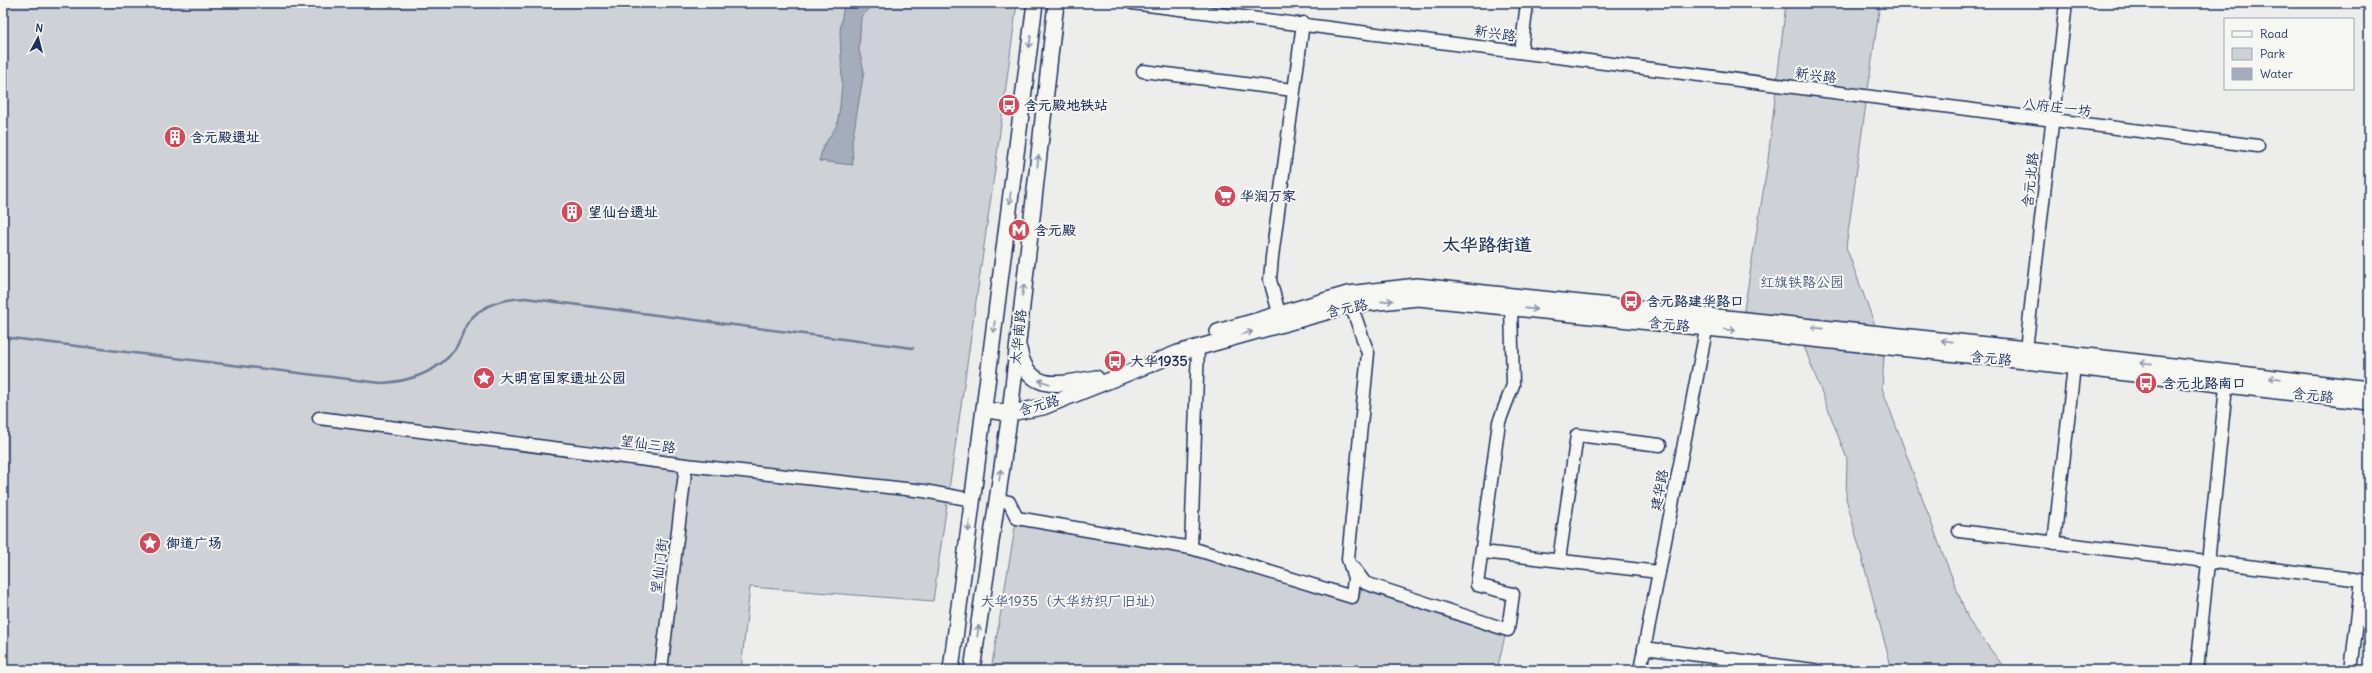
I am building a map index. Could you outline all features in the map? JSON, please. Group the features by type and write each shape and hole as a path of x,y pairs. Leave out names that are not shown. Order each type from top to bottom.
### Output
{"main road":[{"name":"太华南路","path":"952,670 1035,3"},
{"name":"太华南路","path":"972,670 1010,409 1056,3"},
{"name":"含元路","path":"1010,409 1096,378 1198,338 1279,312 1348,294 1417,286 1707,322 2026,355 2226,379 2369,402"},
{"name":"含元路","path":"985,406 1010,409 1043,407 1178,353 1351,305 1418,298 1511,307 1707,322"},
{"path":"1017,338 1024,367 1031,376 1040,382 1061,384 1096,378"},
{"name":"含元路","path":"2026,355 2074,367 2369,389"}],"street":[{"name":"新兴路","path":"1132,3 1303,23 1854,96"},
{"path":"1521,52 1527,3"},
{"name":"含元北路","path":"2026,355 2051,121 2066,3"},
{"path":"1279,312 1270,280 1293,90 1303,23"},
{"path":"1143,71 1293,90"},
{"name":"八府庄一坊","path":"1854,96 2258,146"},
{"path":"997,500 1009,502 1017,518 1191,548 1352,597 1354,578 1348,559 1368,353 1351,305"},
{"path":"1348,559 1365,582 1508,630 1513,594 1477,585 1483,552 1499,422 1513,385 1511,307"},
{"name":"建华路","path":"1640,670 1707,322"},
{"path":"1191,548 1198,347"},
{"path":"2054,543 2074,367"},
{"path":"2197,670 2226,379"},
{"name":"望仙三路","path":"319,418 686,465 924,491 973,500"},
{"path":"1559,560 1577,435 1660,445"},
{"name":"望仙门街","path":"661,670 686,465"},
{"path":"1959,531 2362,580 2351,670"},
{"path":"1483,552 1659,572"},
{"path":"1644,648 1814,670"}],"green space":[{"name":"大明宫国家遗址公园","path":"3,3 1017,3 995,169 933,601 750,587 741,670 3,670"},
{"name":"红旗铁路公园","path":"1786,3 1880,3 1846,247 1876,328 1884,356 1882,388 1941,549 1969,621 2006,670 1892,670 1846,498 1847,459 1804,346 1744,310 1767,168"},
{"name":"大华1935（大华纺织厂旧址）","path":"1016,522 1187,553 1357,603 1363,585 1495,628 1505,636 1497,670 991,670"}],"water":[{"path":"844,3 876,3 861,17 859,50 864,71 852,142 853,165 819,161 823,147 837,125 842,83 840,31"}],"waterway":[{"path":"3,337 381,383 412,378 432,370 455,349 467,324 474,315 501,301 525,298 913,348"}],"place":[{"name":"含元殿地铁站","path":"1009,105"},
{"name":"含元殿遗址","path":"175,137"},
{"name":"华润万家","path":"1225,196"},
{"name":"望仙台遗址","path":"572,212"},
{"name":"含元殿","path":"1019,230"},
{"name":"含元路建华路口","path":"1631,301"},
{"name":"大华1935","path":"1115,361"},
{"name":"大明宫国家遗址公园","path":"484,378"},
{"name":"含元北路南口","path":"2146,383"},
{"name":"御道广场","path":"150,543"}],"district":[{"name":"太华路街道","path":"1487,244"}]}
